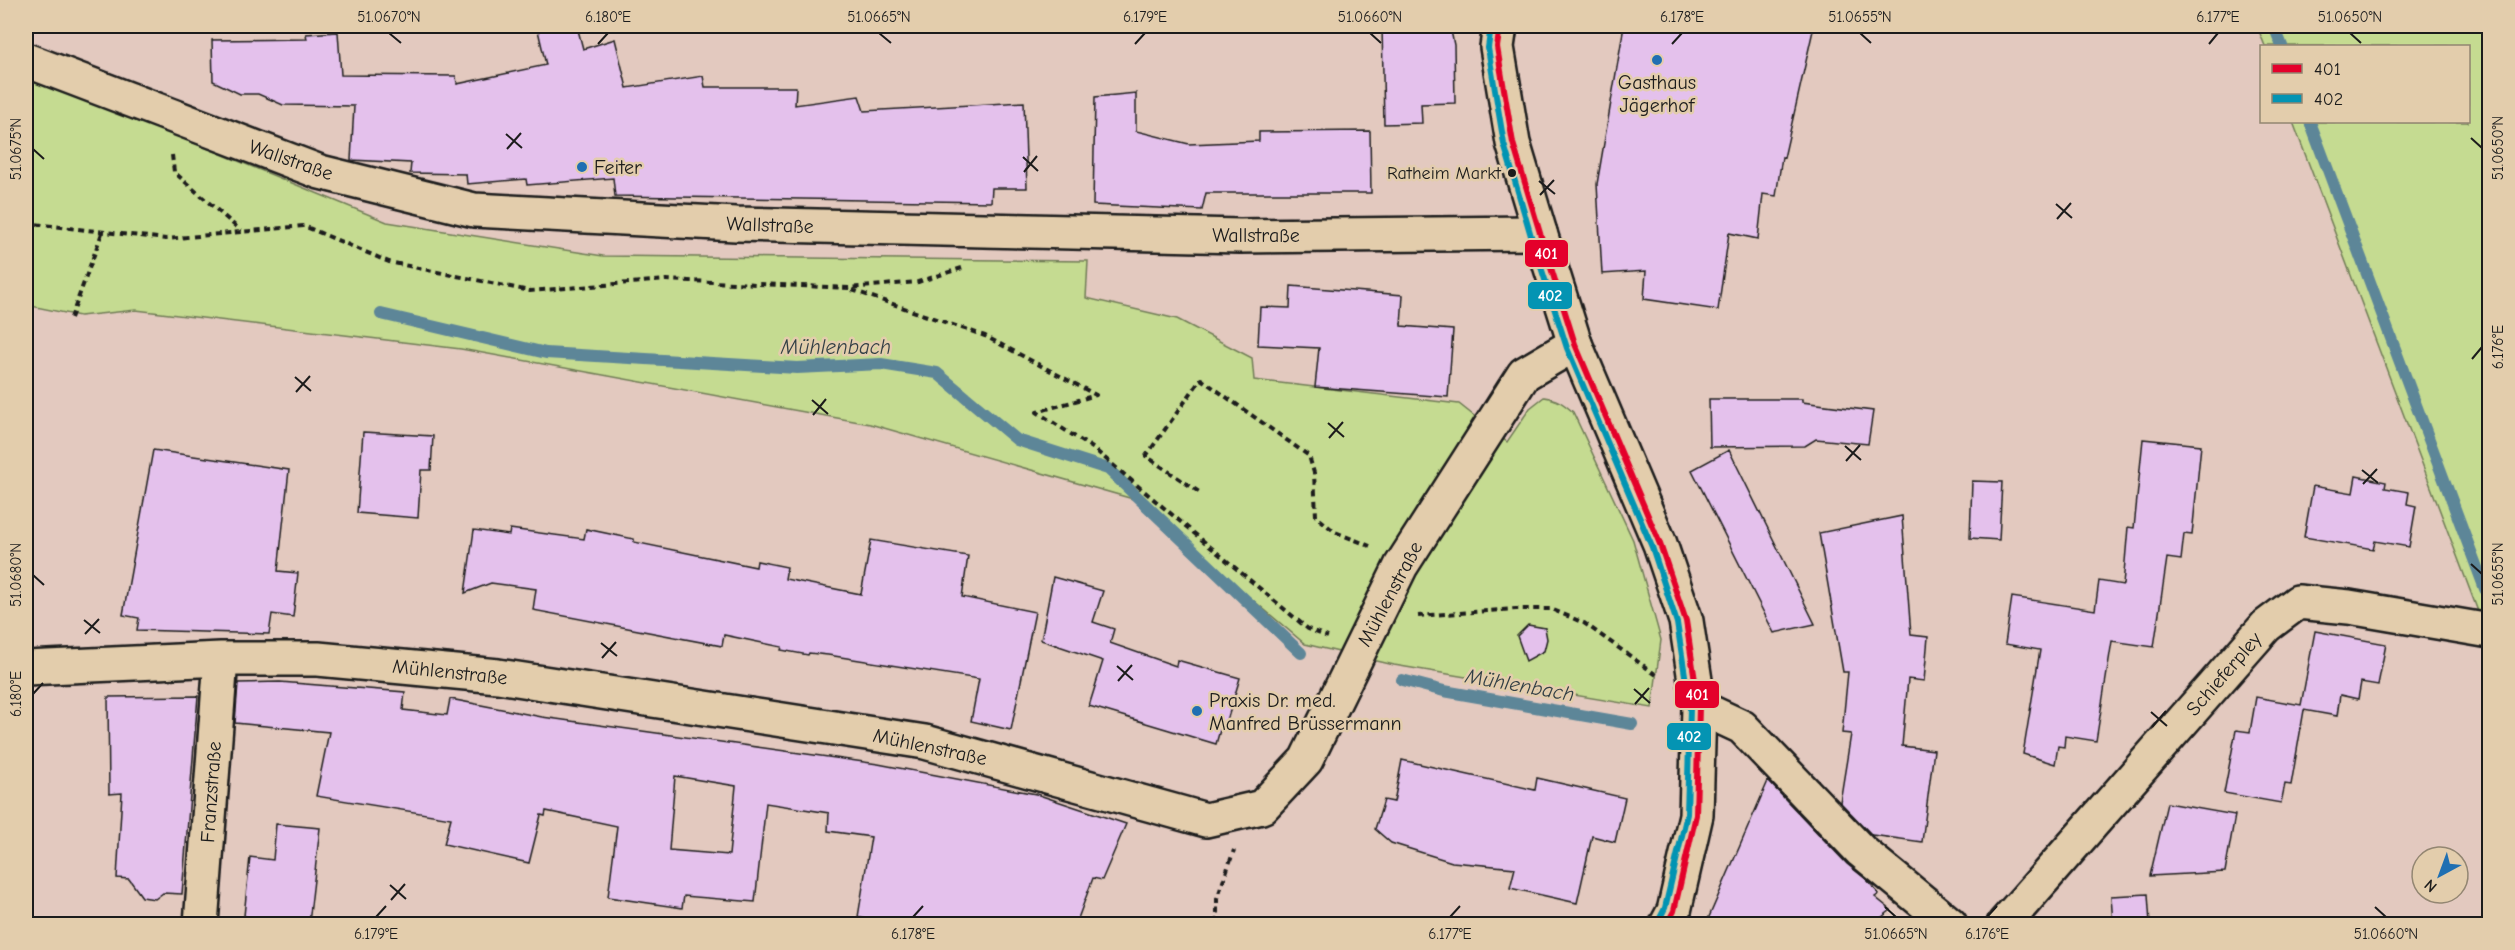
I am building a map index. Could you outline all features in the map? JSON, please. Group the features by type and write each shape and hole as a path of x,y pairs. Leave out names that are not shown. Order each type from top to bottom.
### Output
{"street":[{"path":"1500,26 1497,47 1513,143 1540,233 1575,344 1660,544 1686,621 1699,707 1695,815 1674,911 1667,924"},
{"name":"Wallstraße","path":"26,60 320,172 474,210 736,225 1240,236 1540,233"},
{"name":"Mühlenstraße","path":"26,668 221,659 318,659 498,676 925,742 1206,820 1262,807 1306,760 1401,566 1524,374 1575,344"},
{"name":"Schieferpley","path":"2004,924 2266,626 2298,602 2349,607 2490,632"},
{"name":"Franzstraße","path":"201,924 221,659"},
{"path":"1699,707 1742,727 1861,851 1950,924"}],"path":[{"path":"168,114 174,172 242,232"},
{"path":"26,223 166,239 304,226 389,262 530,291 666,280 849,288 918,282 950,273 970,264"},
{"path":"71,318 102,233"},
{"path":"849,288 985,336 1096,395 1037,412 1094,449 1308,629 1360,648"},
{"path":"1199,492 1146,456 1201,379 1309,456 1314,473 1316,516 1335,532 1367,544 1401,566"},
{"path":"1378,613 1396,618 1516,609 1551,609 1584,623 1699,707"},
{"path":"1217,924 1217,898 1235,848"}],"green space":[{"path":"2257,26 2489,26 2489,616 2479,614 2293,123 2470,123 2470,45 2265,45"},
{"path":"26,74 387,222 603,256 1088,261 1086,298 1177,319 1252,358 1254,380 1459,404 1507,442 1530,408 1544,397 1556,400 1573,412 1633,540 1661,640 1652,708 1394,665 1305,644 1133,499 870,424 461,349 136,310 80,316 26,305"}],"building":[{"path":"537,26 577,26 583,49 615,39 627,88 703,76 705,87 796,87 795,105 859,96 864,111 1024,102 1027,188 992,188 991,202 615,196 613,178 527,185 526,179 467,184 466,174 410,173 411,163 351,160 354,106 283,105 258,94 240,94 213,81 212,40 307,39 306,34 338,32 341,75 456,76 457,84 546,65"},
{"path":"1382,26 1450,26 1454,45 1455,103 1421,104 1422,123 1384,124"},
{"path":"1624,26 1814,26 1784,158 1782,157 1776,196 1763,194 1758,239 1729,233 1718,310 1644,299 1646,271 1602,274 1597,184"},
{"path":"1136,93 1136,131 1189,144 1259,141 1259,132 1370,131 1371,193 1206,193 1202,210 1093,205 1095,97"},
{"path":"1291,286 1403,295 1401,326 1453,330 1448,397 1315,387 1319,348 1258,345 1260,307 1290,308"},
{"path":"1709,399 1802,399 1802,402 1873,411 1868,444 1816,439 1805,446 1710,447"},
{"path":"363,432 433,436 431,470 421,470 418,518 357,513"},
{"path":"2143,439 2201,445 2192,535 2184,534 2181,560 2167,558 2154,647 2112,641 2096,741 2065,736 2064,747 2058,746 2055,764 2023,754 2040,650 2005,644 2012,597 2095,610 2099,581 2123,585 2128,527 2134,528"},
{"path":"153,450 289,470 278,571 298,573 293,617 272,614 269,634 137,630 139,618 123,615"},
{"path":"1729,450 1815,624 1774,633 1692,470"},
{"path":"2356,476 2386,482 2385,488 2409,492 2407,504 2416,506 2409,547 2375,541 2373,549 2304,537 2313,486 2353,493"},
{"path":"1972,481 2002,482 1999,540 1970,538"},
{"path":"1902,516 1911,635 1928,637 1924,681 1908,679 1902,746 1934,750 1922,842 1872,835 1840,802 1851,734 1842,733 1848,672 1843,672 1819,533"},
{"path":"510,529 584,539 586,529 634,539 634,542 756,567 757,561 787,567 785,579 861,594 871,540 968,556 962,597 1035,612 1011,730 971,721 979,679 828,655 809,653 808,655 724,635 722,646 533,610 536,589 491,583 465,593 474,530 509,535"},
{"path":"1053,577 1103,591 1093,622 1114,629 1110,643 1176,666 1177,660 1240,678 1226,724 1222,723 1216,744 1089,706 1103,661 1041,640"},
{"path":"1528,625 1545,628 1547,639 1544,651 1526,661 1517,636"},
{"path":"2315,631 2386,644 2378,685 2361,682 2358,699 2340,695 2337,716 2304,710 2291,785 2285,784 2281,803 2224,793 2236,730 2250,732 2256,697 2301,705"},
{"path":"280,682 405,692 403,710 447,715 450,699 542,717 878,764 1036,794 1126,824 1102,880 1093,878 1076,924 882,924 858,917 871,837 828,831 829,813 766,803 755,902 684,896 682,908 608,897 617,826 546,811 545,816 541,815 529,863 444,844 451,818 316,796 329,732 235,723 238,683","holes":["675,776 736,786 729,855 669,850"]},
{"path":"198,696 182,894 163,893 155,899 142,897 129,879 117,878 122,793 109,794 108,697"},
{"path":"1402,760 1535,790 1537,778 1625,798 1615,842 1592,836 1577,903 1510,888 1515,868 1452,862 1391,843 1375,829 1384,800 1394,802"},
{"path":"1768,781 1847,864 1867,880 1879,894 1875,897 1891,910 1873,924 1706,924"},
{"path":"2167,803 2235,815 2225,872 2150,876"},
{"path":"276,824 320,828 309,923 284,920 284,924 248,924 249,917 244,916 250,857 273,860"},
{"path":"2148,894 2150,924 2113,924 2111,896"}],"waterway":[{"path":"2274,26 2282,45"},
{"path":"2310,123 2485,589 2490,589"},
{"name":"Mühlenbach","path":"381,314 546,353 797,368 881,364 937,373 1017,440 1108,469 1301,653"},
{"name":"Mühlenbach","path":"1402,680 1444,691 1632,724"}],"transit line":[{"name":"402","path":"1491,26 1488,48 1504,144 1531,236 1567,348 1652,547 1677,623 1690,708 1687,814 1665,908 1659,920"},
{"name":"401","path":"1500,26 1497,47 1513,143 1540,233 1575,344 1660,544 1686,621 1699,707 1696,815 1674,911 1667,924"}],"place":[{"name":"Gasthaus Jägerhof","path":"1657,60"},
{"name":"Feiter","path":"582,167"},
{"name":"Ratheim Markt","path":"1512,173"},
{"name":"Praxis Dr. med. Manfred Brüssermann","path":"1197,711"}]}
